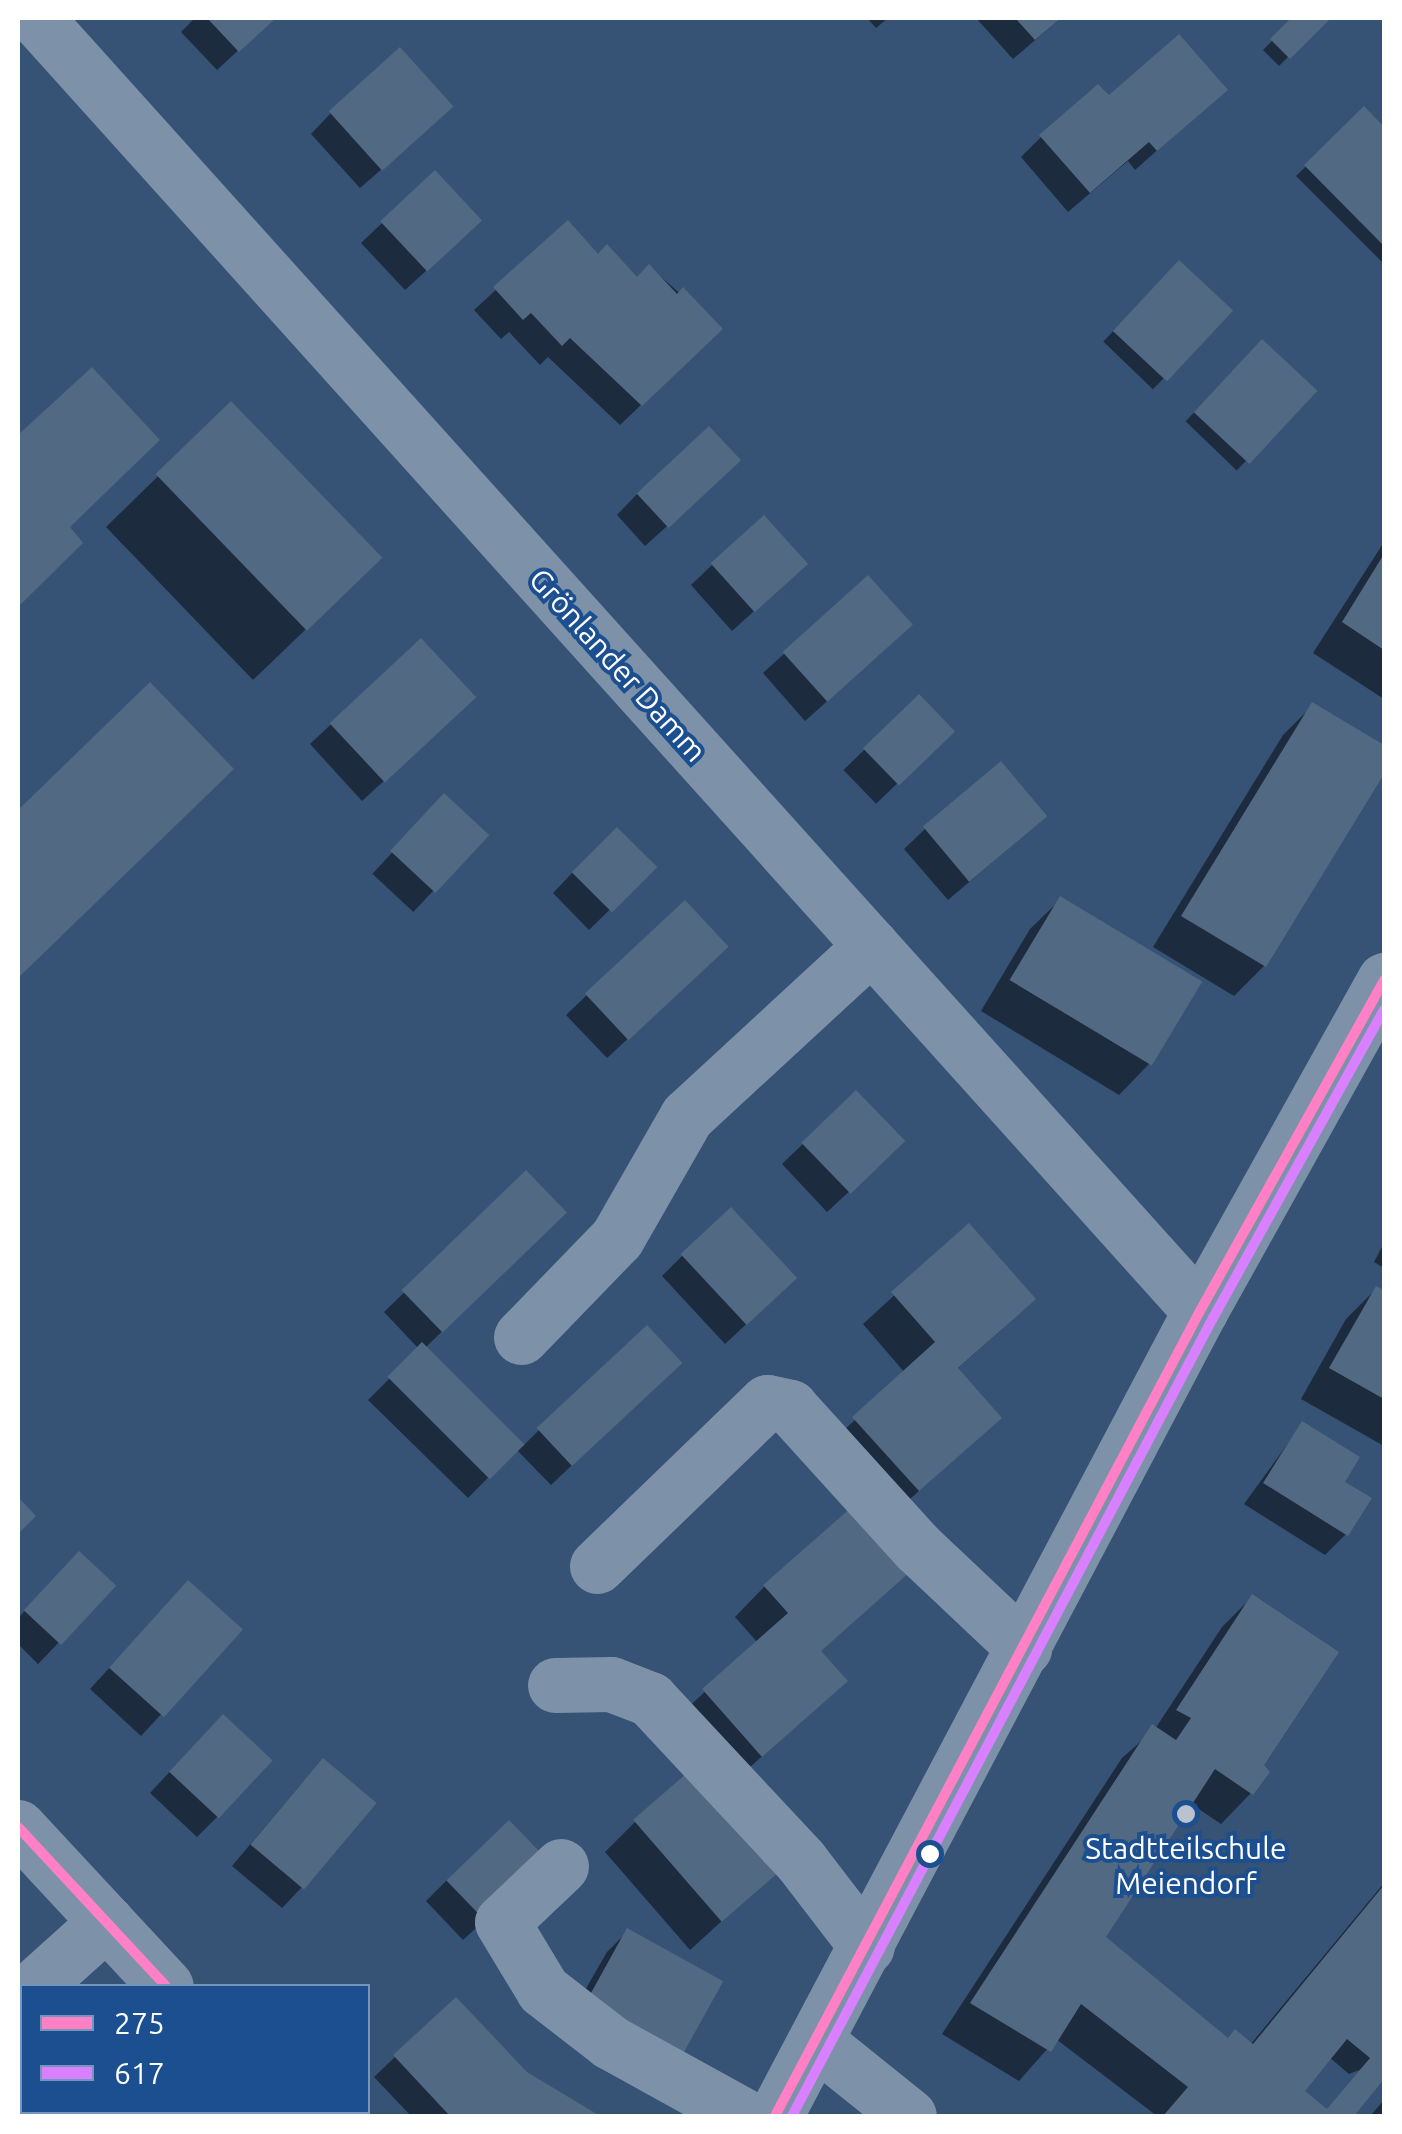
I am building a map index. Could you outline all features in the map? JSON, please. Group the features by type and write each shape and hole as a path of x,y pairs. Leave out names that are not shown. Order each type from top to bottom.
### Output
{"street":[{"name":"Grönlander Damm","path":"36,18 1200,1312"},
{"path":"522,1337 617,1238 687,1116 871,946"},
{"path":"775,2116 1200,1312 1384,980"},
{"path":"598,1566 767,1402 790,1407 918,1548 1024,1648"},
{"path":"555,1685 611,1684 650,1698 801,1860 867,1947"},
{"path":"18,1827 164,1984"},
{"path":"561,1866 502,1922 542,1990 582,2024 744,2116"},
{"path":"37,1984 106,1922"},
{"path":"817,2042 909,2116"}],"building":[{"path":"207,18 276,18 239,52"},
{"path":"1015,18 1061,18 1035,40"},
{"path":"1291,18 1331,18 1290,59 1270,39"},
{"path":"1179,34 1228,90 1157,151 1149,142 1090,193 1039,135 1098,84 1109,95"},
{"path":"400,47 454,106 382,171 329,111"},
{"path":"1364,106 1384,127 1384,246 1304,165"},
{"path":"435,170 482,220 427,272 380,221"},
{"path":"568,220 598,254 607,244 637,277 649,264 677,294 683,287 723,329 642,406 570,338 562,346 531,313 523,320 493,287"},
{"path":"1179,260 1233,310 1167,381 1113,331"},
{"path":"1262,339 1318,391 1249,464 1194,412"},
{"path":"92,367 160,440 70,527 83,543 18,607 18,435"},
{"path":"231,401 382,558 307,631 155,474"},
{"path":"709,426 741,460 669,528 637,494"},
{"path":"764,515 808,564 755,612 710,563"},
{"path":"1384,554 1384,650 1342,622"},
{"path":"868,575 913,625 827,702 783,652"},
{"path":"421,638 476,697 385,782 330,723"},
{"path":"150,682 234,769 18,978 18,810"},
{"path":"919,694 955,731 899,786 863,748"},
{"path":"1312,702 1384,745 1384,774 1266,967 1181,916"},
{"path":"1001,761 1047,816 969,882 923,827"},
{"path":"444,793 489,835 435,893 390,851"},
{"path":"617,827 657,867 612,913 572,872"},
{"path":"1060,896 1202,981 1152,1065 1010,980"},
{"path":"685,900 729,947 628,1040 585,993"},
{"path":"856,1090 905,1141 851,1194 801,1143"},
{"path":"526,1170 567,1212 443,1333 402,1290"},
{"path":"731,1207 797,1278 747,1325 681,1254"},
{"path":"969,1223 1036,1299 958,1368 1002,1418 919,1491 852,1417 935,1342 891,1292"},
{"path":"1376,1286 1384,1290 1384,1399 1329,1368"},
{"path":"647,1325 682,1363 572,1466 537,1428"},
{"path":"422,1342 525,1445 490,1479 387,1377"},
{"path":"1302,1421 1360,1457 1345,1482 1372,1498 1348,1536 1263,1483"},
{"path":"18,1497 36,1516 18,1534"},
{"path":"853,1506 911,1571 821,1651 848,1681 762,1757 702,1689 788,1613 763,1585"},
{"path":"79,1551 116,1586 61,1645 24,1610"},
{"path":"188,1580 243,1630 164,1717 109,1668"},
{"path":"1252,1594 1339,1652 1264,1765 1270,1772 1253,1795 1215,1769 1106,1937 1228,2038 1235,2029 1253,2044 1384,1885 1384,2079 1354,2116 1163,2116 1188,2087 1081,2004 1051,2052 970,2003 1152,1724 1176,1740 1191,1718 1176,1710","holes":["1347,2039 1370,2058 1327,2109 1305,2091"]},
{"path":"223,1714 273,1760 219,1818 169,1772"},
{"path":"323,1758 377,1803 304,1890 250,1845"},
{"path":"695,1766 784,1868 722,1922 633,1820"},
{"path":"509,1820 549,1862 487,1922 446,1880"},
{"path":"627,1928 723,1981 681,2058 584,2005"},
{"path":"456,1997 527,2072 600,2116 450,2116 393,2055"}],"transit line":[{"name":"275","path":"775,2116 1200,1311 1384,980"},
{"name":"617","path":"792,2116 1213,1318 1384,1010"},
{"name":"275","path":"18,1827 164,1984"}],"place":[{"name":"Stadtteilschule Meiendorf","path":"1186,1814"}]}
